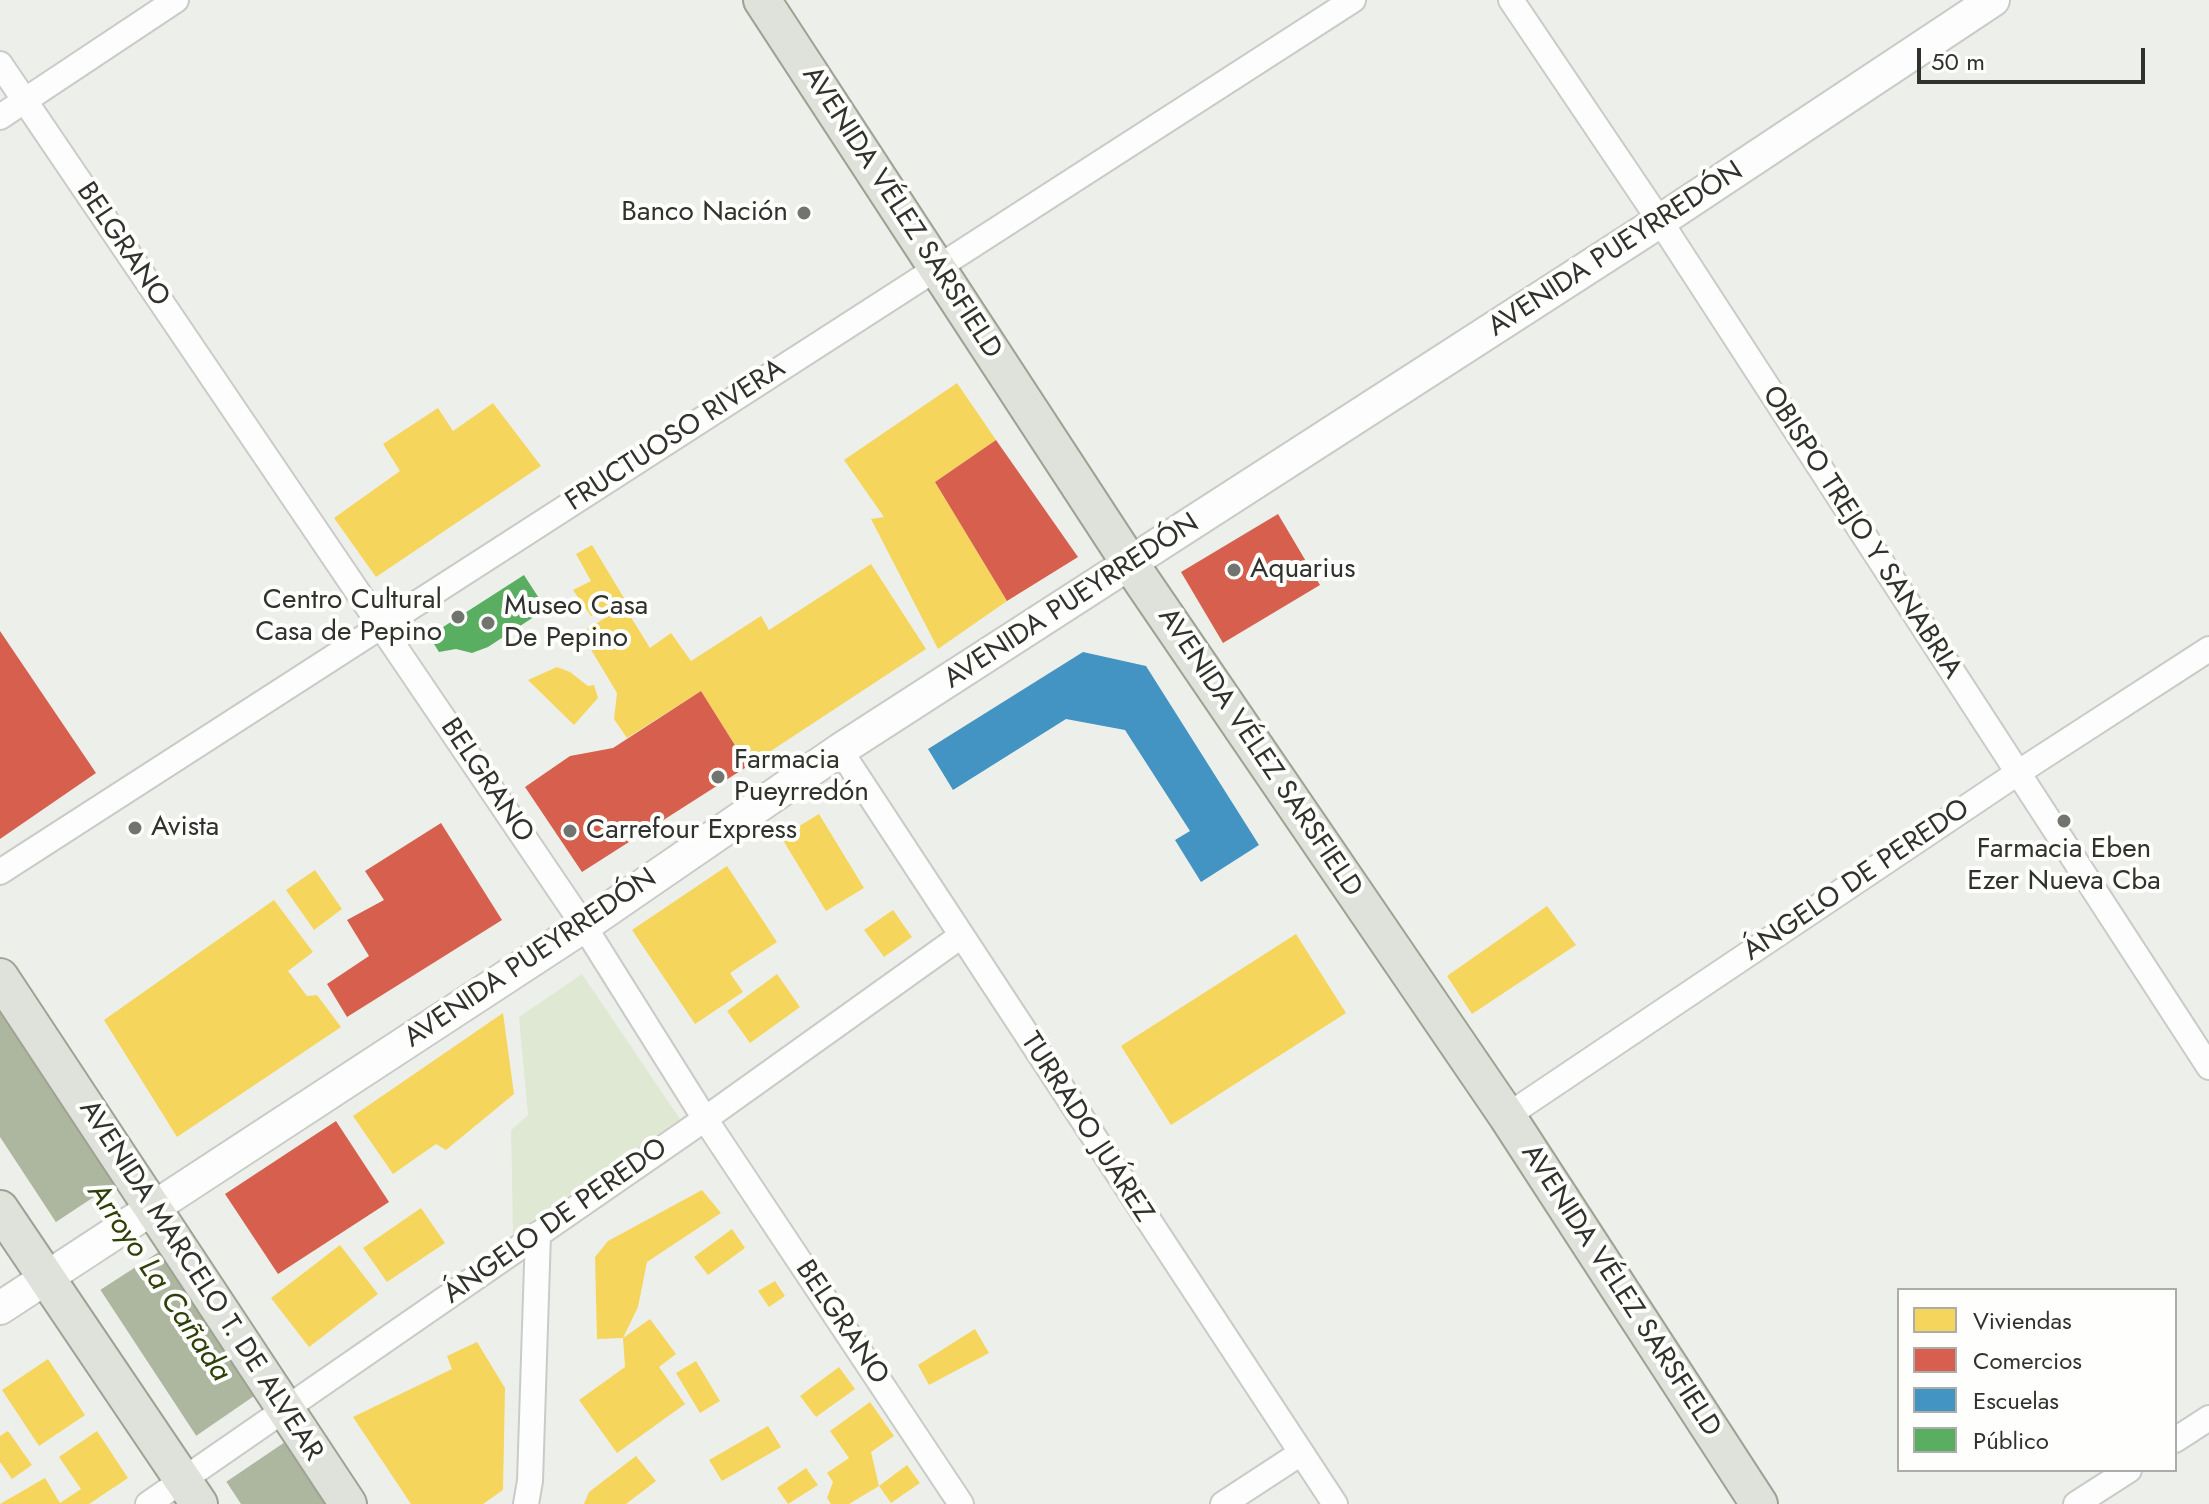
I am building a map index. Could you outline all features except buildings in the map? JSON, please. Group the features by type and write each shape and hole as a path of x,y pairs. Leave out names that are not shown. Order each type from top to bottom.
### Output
{"main road":[{"name":"AVENIDA VÉLEZ SARSFIELD","path":"762,0 1131,565 1507,1116 1759,1504"},
{"name":"AVENIDA PUEYRREDÓN","path":"61,1270 584,926 840,750 1660,221 1993,0"},
{"name":"AVENIDA MARCELO T. DE ALVEAR","path":"0,977 144,1213 348,1504"},
{"path":"0,1209 61,1270 191,1492"},
{"path":"0,1308 61,1270"}],"street":[{"path":"0,117 176,0"},
{"name":"FRUCTUOSO RIVERA","path":"0,872 1353,0"},
{"name":"OBISPO TREJO Y SANABRIA","path":"1511,0 1660,221 2016,774 2209,1067"},
{"name":"BELGRANO","path":"0,64 584,926 705,1119 961,1504"},
{"name":"ÁNGELO DE PEREDO","path":"1507,1116 2016,774 2209,649"},
{"name":"TURRADO JUÁREZ","path":"840,750 1335,1504"},
{"name":"ÁNGELO DE PEREDO","path":"148,1504 191,1492 284,1412 705,1119 961,936"},
{"path":"526,1504 530,1481 538,1234"},
{"path":"2177,1439 2209,1418"},
{"path":"1223,1504 1301,1453"},
{"path":"2076,1504 2126,1472"}],"shaded area":[{"path":"582,974 680,1119 513,1234 511,1130 528,1115 519,1017"}],"water":[{"name":"Arroyo La Cañada","path":"0,1004 171,1271 326,1504 241,1504 0,1137"}],"pier":[{"path":"118,1181 162,1250 97,1292 53,1224"},
{"path":"257,1394 288,1440 223,1484 193,1438"}],"place":[{"name":"Banco Nación","path":"804,213"},
{"name":"Aquarius","path":"1234,570"},
{"name":"Centro Cultural Casa de Pepino","path":"458,617"},
{"name":"Museo Casa De Pepino","path":"488,623"},
{"name":"Farmacia Pueyrredón","path":"718,777"},
{"name":"Farmacia Eben Ezer Nueva Cba","path":"2064,821"},
{"name":"Avista","path":"135,828"},
{"name":"Carrefour Express","path":"570,831"}]}
